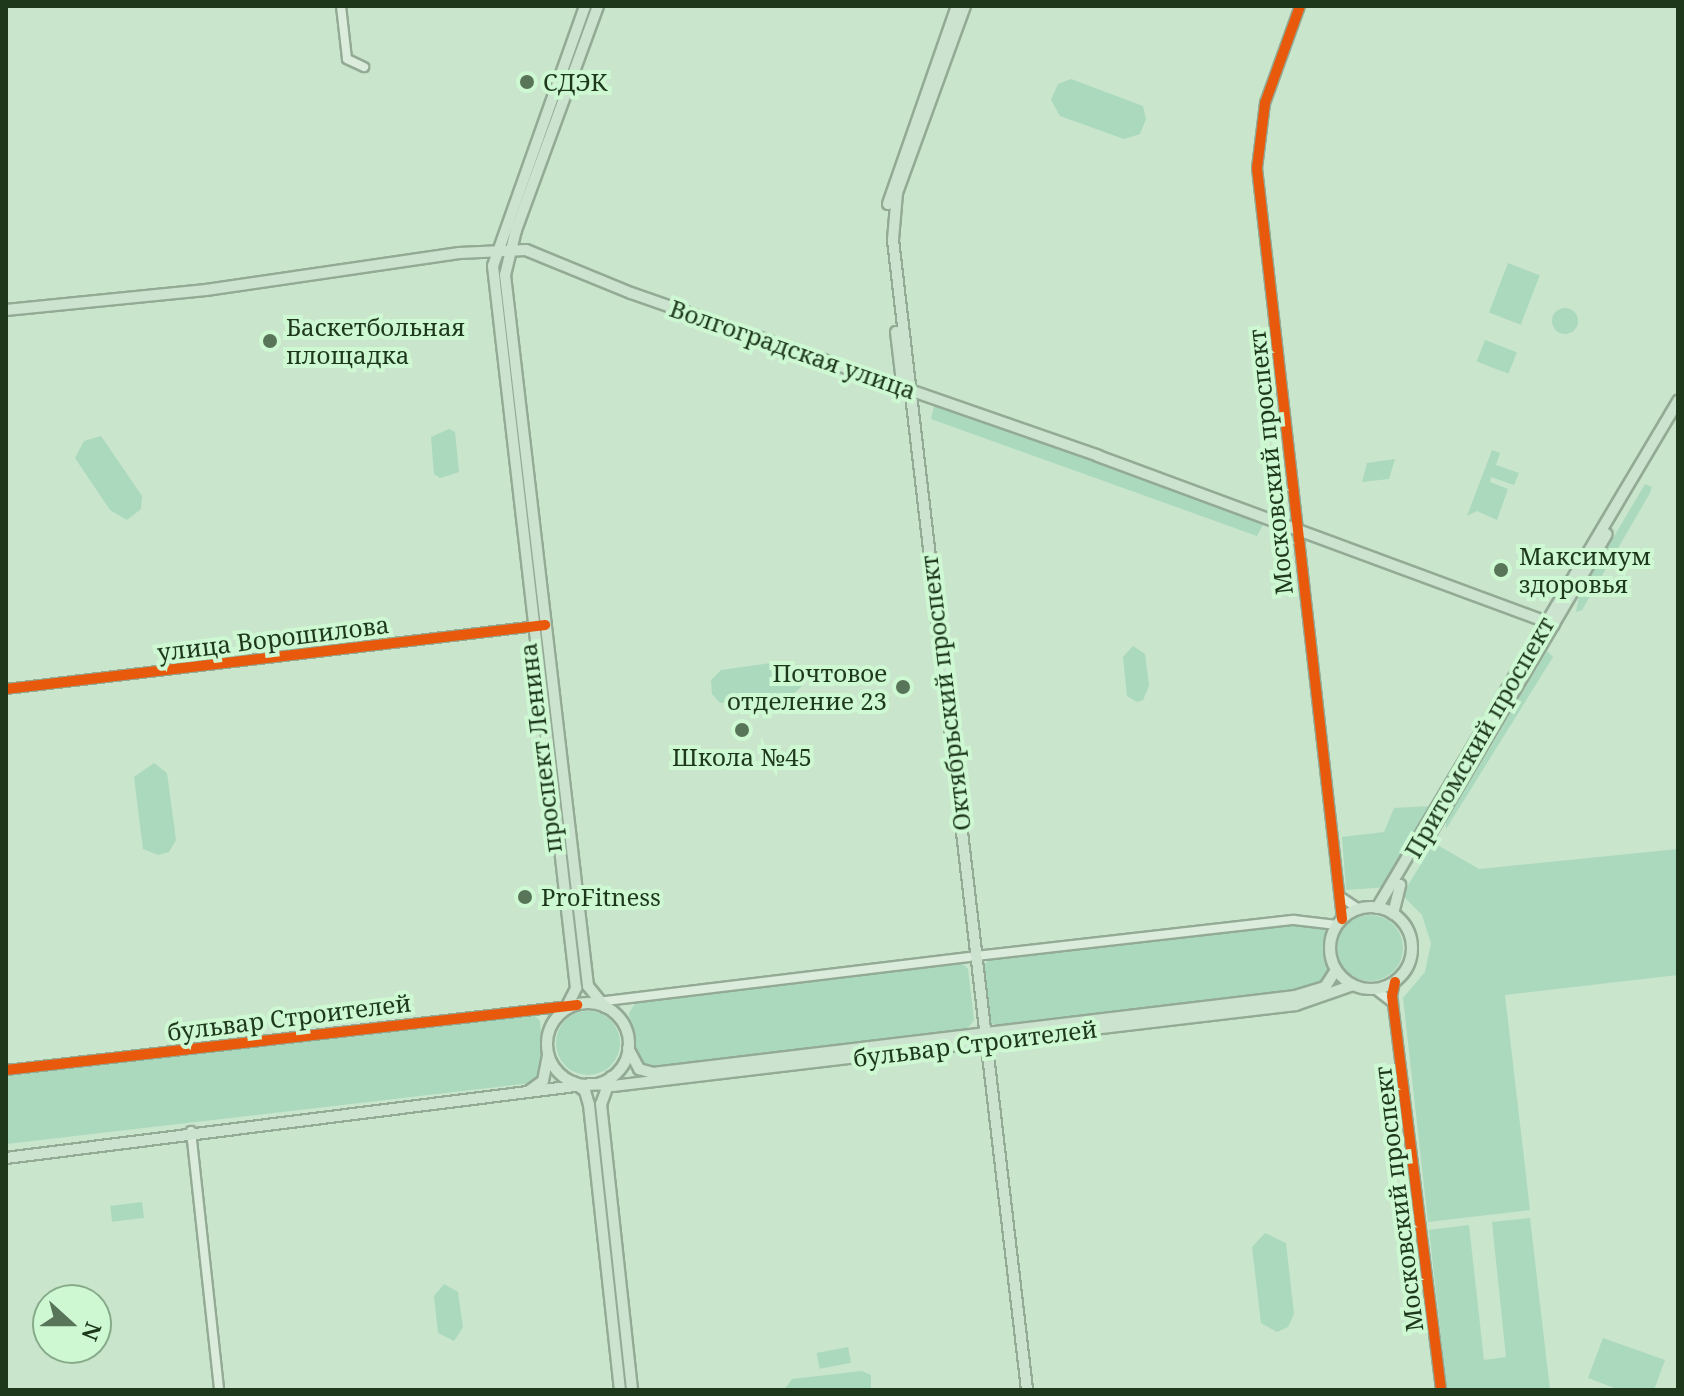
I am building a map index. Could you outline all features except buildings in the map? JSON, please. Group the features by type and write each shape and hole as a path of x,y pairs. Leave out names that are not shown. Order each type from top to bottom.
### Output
{"main road":[{"name":"проспект Ленина","path":"571,1007 576,988 493,283 496,250 585,6"},
{"name":"проспект Ленина","path":"597,1004 588,986 505,282 509,249 598,6"},
{"name":"Октябрьский проспект","path":"957,6 890,192 887,240 1005,1233 1027,1390"},
{"name":"Октябрьский проспект","path":"906,389 893,240 895,204 965,6"},
{"name":"Волгоградская улица","path":"6,310 496,250 534,251 631,293 1298,529 1550,623"},
{"name":"Притомский проспект","path":"1393,914 1394,897 1404,877 1678,401"},
{"name":"Притомский проспект","path":"1377,908 1678,412"},
{"path":"1377,908 1393,914 1407,929 1412,950 1395,982 1375,989 1353,985 1336,970 1329,948 1339,922 1359,909 1377,908"},
{"name":"бульвар Строителей","path":"628,1048 639,1069 653,1073 982,1039 1295,996 1325,987 1336,970"},
{"name":"бульвар Строителей","path":"191,1133 593,1083 1296,1005 1353,985"},
{"path":"593,1083 559,1072 548,1055 549,1033 571,1007 597,1004 623,1023 628,1048 593,1083 589,1105 620,1390"},
{"name":"бульвар Строителей","path":"6,1155 531,1091 543,1081 548,1055"},
{"path":"593,1083 601,1104 632,1390"},
{"name":"Октябрьский проспект","path":"1005,1233 1020,1390"}],"street":[{"path":"341,6 347,59 364,67"},
{"name":"Московский проспект","path":"1300,6 1265,103 1257,168 1340,896 1339,922"},
{"name":"улица Ворошилова","path":"6,689 545,625"},
{"path":"1340,896 1359,909"},
{"path":"597,1004 972,956 1294,920 1339,922"},
{"name":"Московский проспект","path":"1395,982 1393,1004 1441,1390"},
{"path":"1375,989 1393,1004"},
{"name":"бульвар Строителей","path":"6,1070 571,1007"},
{"path":"191,1133 219,1390"}],"green space":[{"path":"1071,79 1143,106 1146,119 1140,134 1124,139 1060,116 1051,100 1058,84"},
{"path":"1508,263 1540,275 1521,325 1489,312"},
{"path":"1565,308 1574,312 1578,321 1574,330 1565,334 1556,330 1552,321 1556,312"},
{"path":"1485,340 1517,352 1508,374 1477,361"},
{"path":"935,402 1267,517 1257,536 931,419"},
{"path":"449,429 455,432 459,472 440,478 434,474 431,437"},
{"path":"101,436 142,496 141,509 127,520 110,510 75,458 84,441"},
{"path":"1492,450 1500,453 1496,465 1519,473 1514,485 1491,477 1490,482 1508,489 1497,520 1477,511 1467,516"},
{"path":"1395,459 1389,479 1362,482 1367,463"},
{"path":"1645,484 1652,487 1650,493 1582,610 1576,612 1579,596"},
{"path":"1133,646 1145,654 1149,686 1143,700 1137,702 1127,696 1123,657"},
{"path":"1547,651 1553,657 1446,829 1446,822"},
{"path":"786,661 802,671 802,686 792,695 720,703 712,694 711,680 721,670"},
{"path":"154,763 167,773 176,840 169,852 158,855 143,849 134,777"},
{"path":"1433,806 1388,887 1346,890 1342,837 1384,832 1394,808"},
{"path":"1434,843 1479,869 1678,849 1678,975 1505,995 1530,1210 1428,1222 1403,998 1425,972 1431,943 1422,915 1402,895"},
{"path":"1370,915 1393,925 1403,948 1393,971 1370,981 1347,971 1337,948 1347,925"},
{"path":"1296,923 1328,930 1328,980 1303,991 998,1027 989,1021 983,966 989,960"},
{"path":"961,962 968,969 974,1020 965,1032 652,1069 637,1058 629,1013 636,1002"},
{"path":"582,1011 594,1011 611,1020 618,1031 618,1055 611,1066 594,1075 582,1075 570,1070 561,1061 556,1049 556,1037 561,1025 570,1016"},
{"path":"533,1014 540,1021 544,1070 531,1083 6,1144 6,1073"},
{"path":"142,1202 144,1218 112,1222 110,1206"},
{"path":"1530,1218 1550,1390 1447,1390 1429,1230 1469,1225 1484,1360 1506,1357 1492,1222"},
{"path":"1265,1233 1286,1243 1294,1314 1288,1327 1277,1332 1261,1323 1252,1247"},
{"path":"444,1284 458,1292 463,1327 454,1341 438,1333 434,1296"},
{"path":"1603,1338 1665,1360 1654,1390 1620,1390 1588,1378"},
{"path":"848,1347 851,1363 820,1369 817,1353"},
{"path":"862,1371 871,1375 871,1390 784,1390 792,1379"}],"cycle path":[{"path":"1300,6 1265,103 1257,168 1342,919"},
{"path":"6,689 545,625"},
{"path":"1395,982 1392,996 1441,1390"},
{"path":"6,1070 577,1005"}],"place":[{"name":"СДЭК","path":"527,82"},
{"name":"Баскетбольная площадка","path":"270,341"},
{"name":"Максимум здоровья","path":"1501,570"},
{"name":"Почтовое отделение 23","path":"903,687"},
{"name":"Школа №45","path":"742,730"},
{"name":"ProFitness","path":"525,897"}]}
